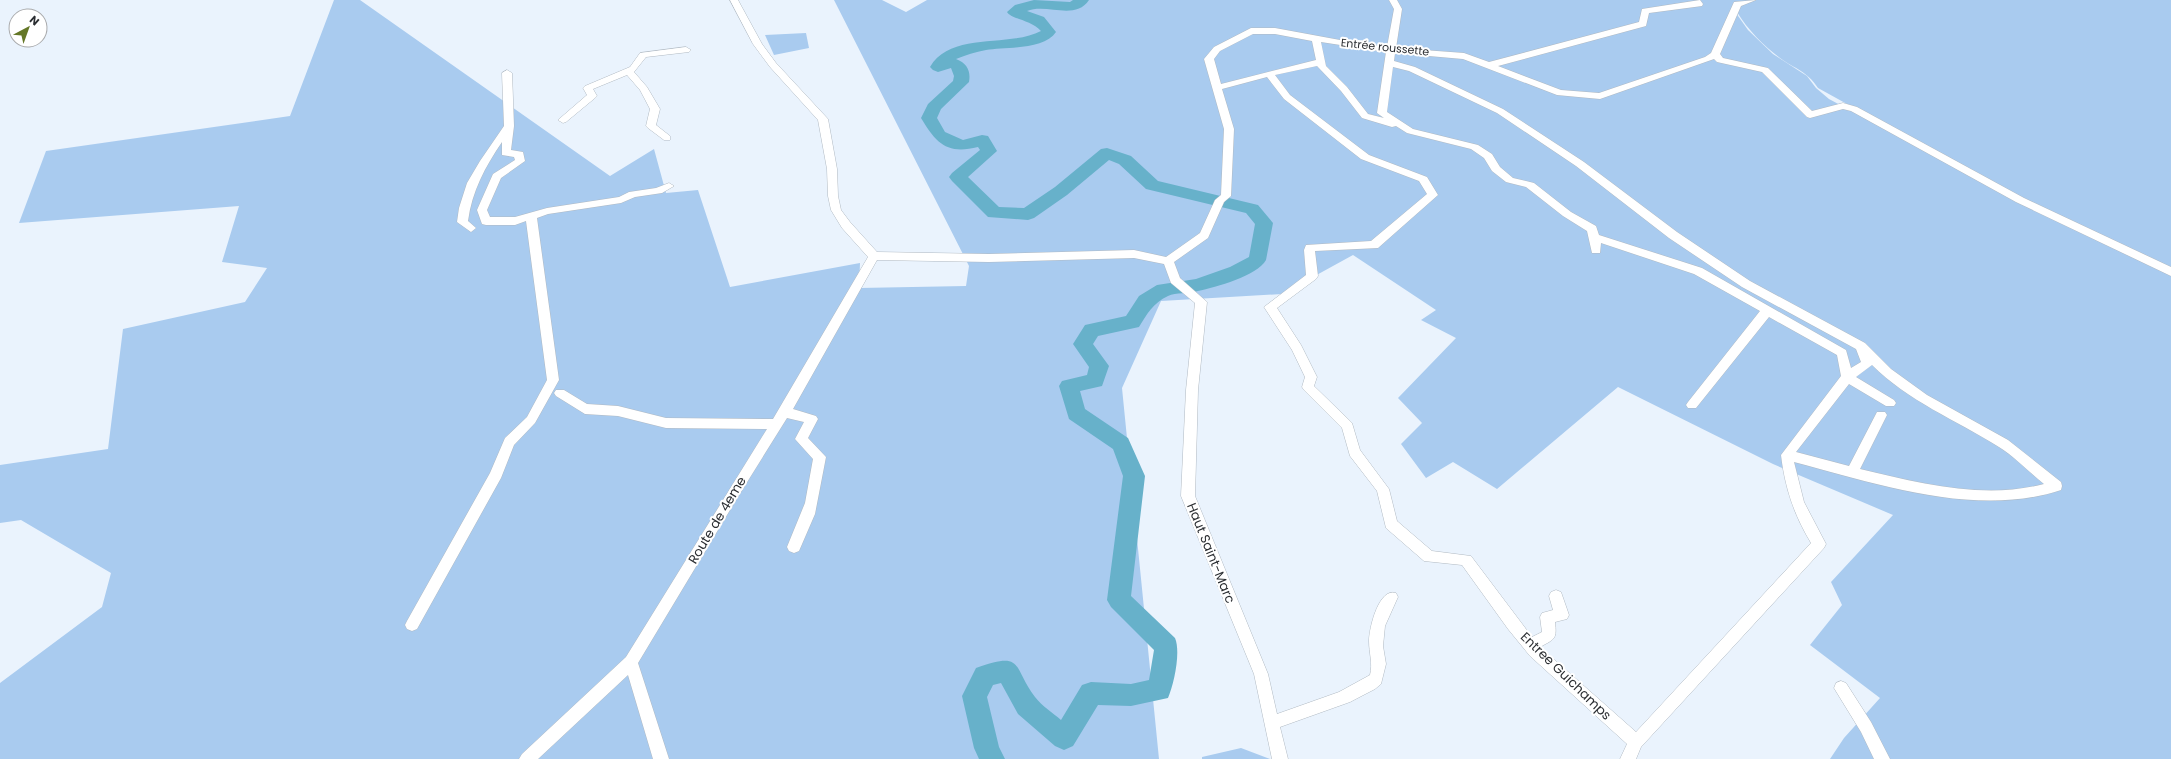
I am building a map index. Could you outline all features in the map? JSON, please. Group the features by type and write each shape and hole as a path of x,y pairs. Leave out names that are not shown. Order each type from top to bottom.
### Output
{"street":[{"path":"734,0 758,44 772,65 823,119 832,169 833,196 836,210 846,225 874,256 989,258 1134,254 1168,261"},
{"path":"1393,0 1398,9 1382,113 1406,128"},
{"path":"1490,66 1643,24 1645,11 1665,7 1699,4 1696,0"},
{"path":"1752,0 1737,4 1715,54 1720,60 1745,64 1765,70 1810,115 1843,106 1854,109 2020,200 2171,272"},
{"name":"Entrée roussette","path":"1168,261 1204,235 1220,200 1226,196 1229,129 1210,59 1217,49 1251,31 1275,31 1366,48 1464,56 1560,93 1600,96 1708,60 1715,54"},
{"path":"1316,39 1322,67 1344,89 1364,116 1474,147 1488,156 1496,169 1510,180 1530,185 1567,214 1592,229 1595,238 1596,250"},
{"path":"563,120 592,96 588,88 633,69 643,55 686,50"},
{"path":"1389,61 1389,63 1412,69 1500,111 1580,164 1673,235 1746,284 1861,346 1887,372 1923,398 2004,444 2056,486 2041,493 1986,496 1898,484 1787,455"},
{"path":"1217,88 1321,62"},
{"path":"628,71 644,89 655,109 651,126 667,138"},
{"path":"507,74 509,126 506,153 519,154 520,161 497,176 482,210 486,222 515,221 547,211 621,200 633,194 658,191 669,186"},
{"name":"Entree Guichamps","path":"1269,74 1287,97 1365,157 1423,179 1433,195 1374,245 1310,249 1312,276 1270,307 1296,348 1311,377 1308,387 1348,426 1354,452 1383,489 1391,524 1429,557 1466,560 1530,645 1636,742"},
{"path":"471,228 462,222 463,207 476,172 509,126"},
{"path":"412,625 496,474 509,442 531,420 553,380 531,216"},
{"path":"1595,238 1698,271 1766,312 1842,353 1847,377 1890,403"},
{"name":"Route de 4eme","path":"527,759 631,662 784,412 874,256"},
{"name":"Haut Saint-Marc","path":"1168,261 1175,280 1201,302 1192,390 1188,496 1261,674 1280,759"},
{"path":"1746,284 1766,312"},
{"path":"1692,406 1766,312"},
{"path":"1628,759 1636,742 1819,544 1805,521 1792,489 1787,455 1847,377 1867,364 1861,346"},
{"path":"560,393 585,409 618,411 666,424 776,424"},
{"path":"784,412 812,419 801,439 820,457 806,524 794,547"},
{"path":"1852,472 1881,415"},
{"path":"1530,645 1549,635 1547,617 1562,615 1556,596"},
{"path":"1272,722 1319,707 1365,688 1376,679 1379,667 1376,643 1378,625 1384,606 1391,597"},
{"path":"631,662 661,759"},
{"path":"1841,688 1866,727 1882,759"}],"shaded area":[{"path":"334,0 360,0 610,176 654,149 666,193 698,190 730,287 860,263 859,288 966,286 969,266 834,0 882,0 906,12 927,0 2171,0 2171,271 1981,178 1818,88 1814,82 1805,74 1780,58 1768,48 1756,37 1737,12 1736,13 1748,30 1773,54 1807,76 1816,88 1829,99 2031,207 2171,276 2171,759 1830,759 1844,738 1880,698 1810,645 1842,605 1831,582 1893,515 1773,464 1618,387 1497,489 1453,462 1426,478 1401,444 1422,423 1398,398 1456,338 1421,320 1436,310 1353,255 1282,294 1161,301 1122,388 1159,759 0,759 0,683 102,607 111,573 21,520 0,523 0,465 108,449 123,329 245,302 267,268 222,262 239,206 19,223 46,151 290,116"},
{"path":"806,33 809,48 774,55 765,35"},
{"path":"1241,748 1270,759 1202,759 1202,757"}],"waterway":[{"path":"992,759 987,748 974,696 985,676 1007,671 1027,706 1064,738 1091,693 1131,695 1159,690 1167,646 1119,600 1134,476 1121,444 1076,413 1069,386 1095,381 1099,366 1083,344 1092,330 1132,322 1146,301 1164,290 1197,285 1237,272 1257,260 1264,223 1252,209 1152,185 1125,160 1107,153 1061,191 1028,214 994,213 958,177 989,151 982,140 961,146 939,135 929,118 934,107 961,82 962,76 959,66 952,63 938,67 942,60 959,52 987,45 1013,44 1031,41 1049,32 1046,27 1034,18 1014,12 1020,8 1034,4 1050,4 1073,7 1082,0"}]}
